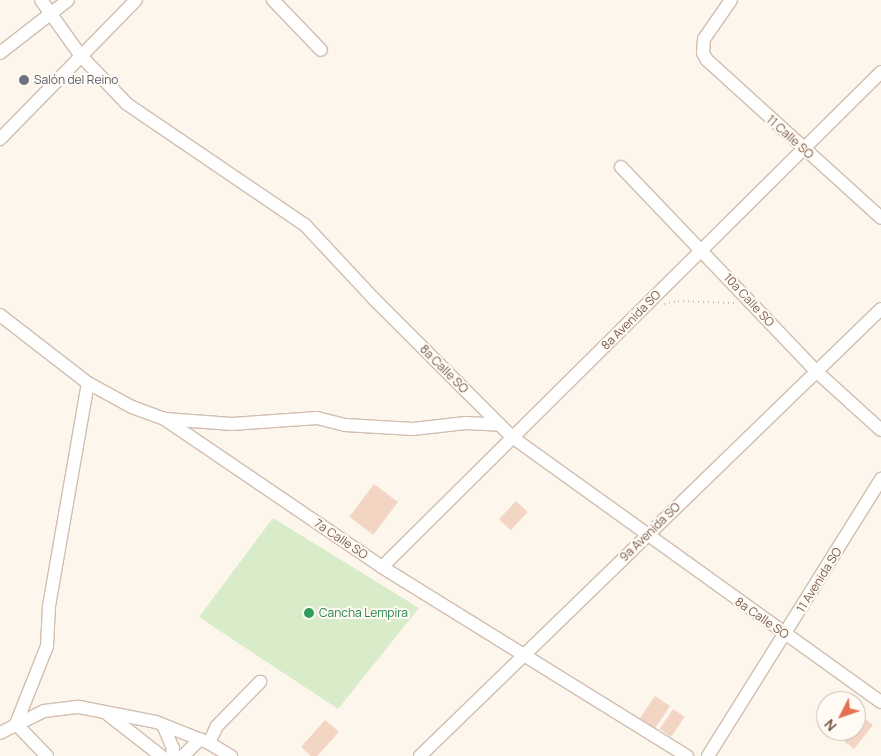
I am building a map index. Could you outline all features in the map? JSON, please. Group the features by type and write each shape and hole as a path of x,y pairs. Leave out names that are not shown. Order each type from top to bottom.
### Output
{"street":[{"name":"8a Calle SO","path":"41,0 81,56 127,104 305,225 373,298 512,437 646,536 881,702"},
{"path":"0,53 68,0"},
{"path":"0,139 136,0"},
{"path":"273,0 321,50"},
{"name":"11 Calle SO","path":"731,0 709,30 703,53 803,150 881,218"},
{"name":"8a Avenida SO","path":"382,566 881,72"},
{"name":"10a Calle SO","path":"621,167 817,372 881,430"},
{"name":"9a Avenida SO","path":"420,756 881,309"},
{"name":"7a Calle SO","path":"0,315 88,383 132,407 163,418 382,566 523,656 687,756"},
{"path":"16,724 46,646 49,606 88,383"},
{"path":"163,418 232,424 317,418 345,425 413,429 466,423 500,425"},
{"name":"11 Avenida SO","path":"708,756 881,479"},
{"path":"183,756 205,741 260,682"},
{"path":"0,733 16,724 57,708 104,711 163,724 205,741 231,756"},
{"path":"104,711 161,756"},
{"path":"16,724 47,756"},
{"path":"163,724 173,748 172,756"}],"path":[{"path":"659,306 678,301 711,300 754,305"}],"green space":[{"name":"Cancha Lempira","path":"273,518 419,608 338,709 199,617"}],"building":[{"path":"374,484 398,502 373,535 349,517"},
{"path":"516,501 528,512 511,530 499,519"},
{"path":"655,696 670,706 655,728 640,718"},
{"path":"673,709 685,717 671,737 660,729"},
{"path":"325,720 339,732 317,756 311,756 301,747"},
{"path":"866,720 873,725 866,734"},
{"path":"844,741 860,741 854,749"}],"place":[{"name":"Salón del Reino","path":"24,80"},
{"name":"Cancha Lempira","path":"309,613"}]}
